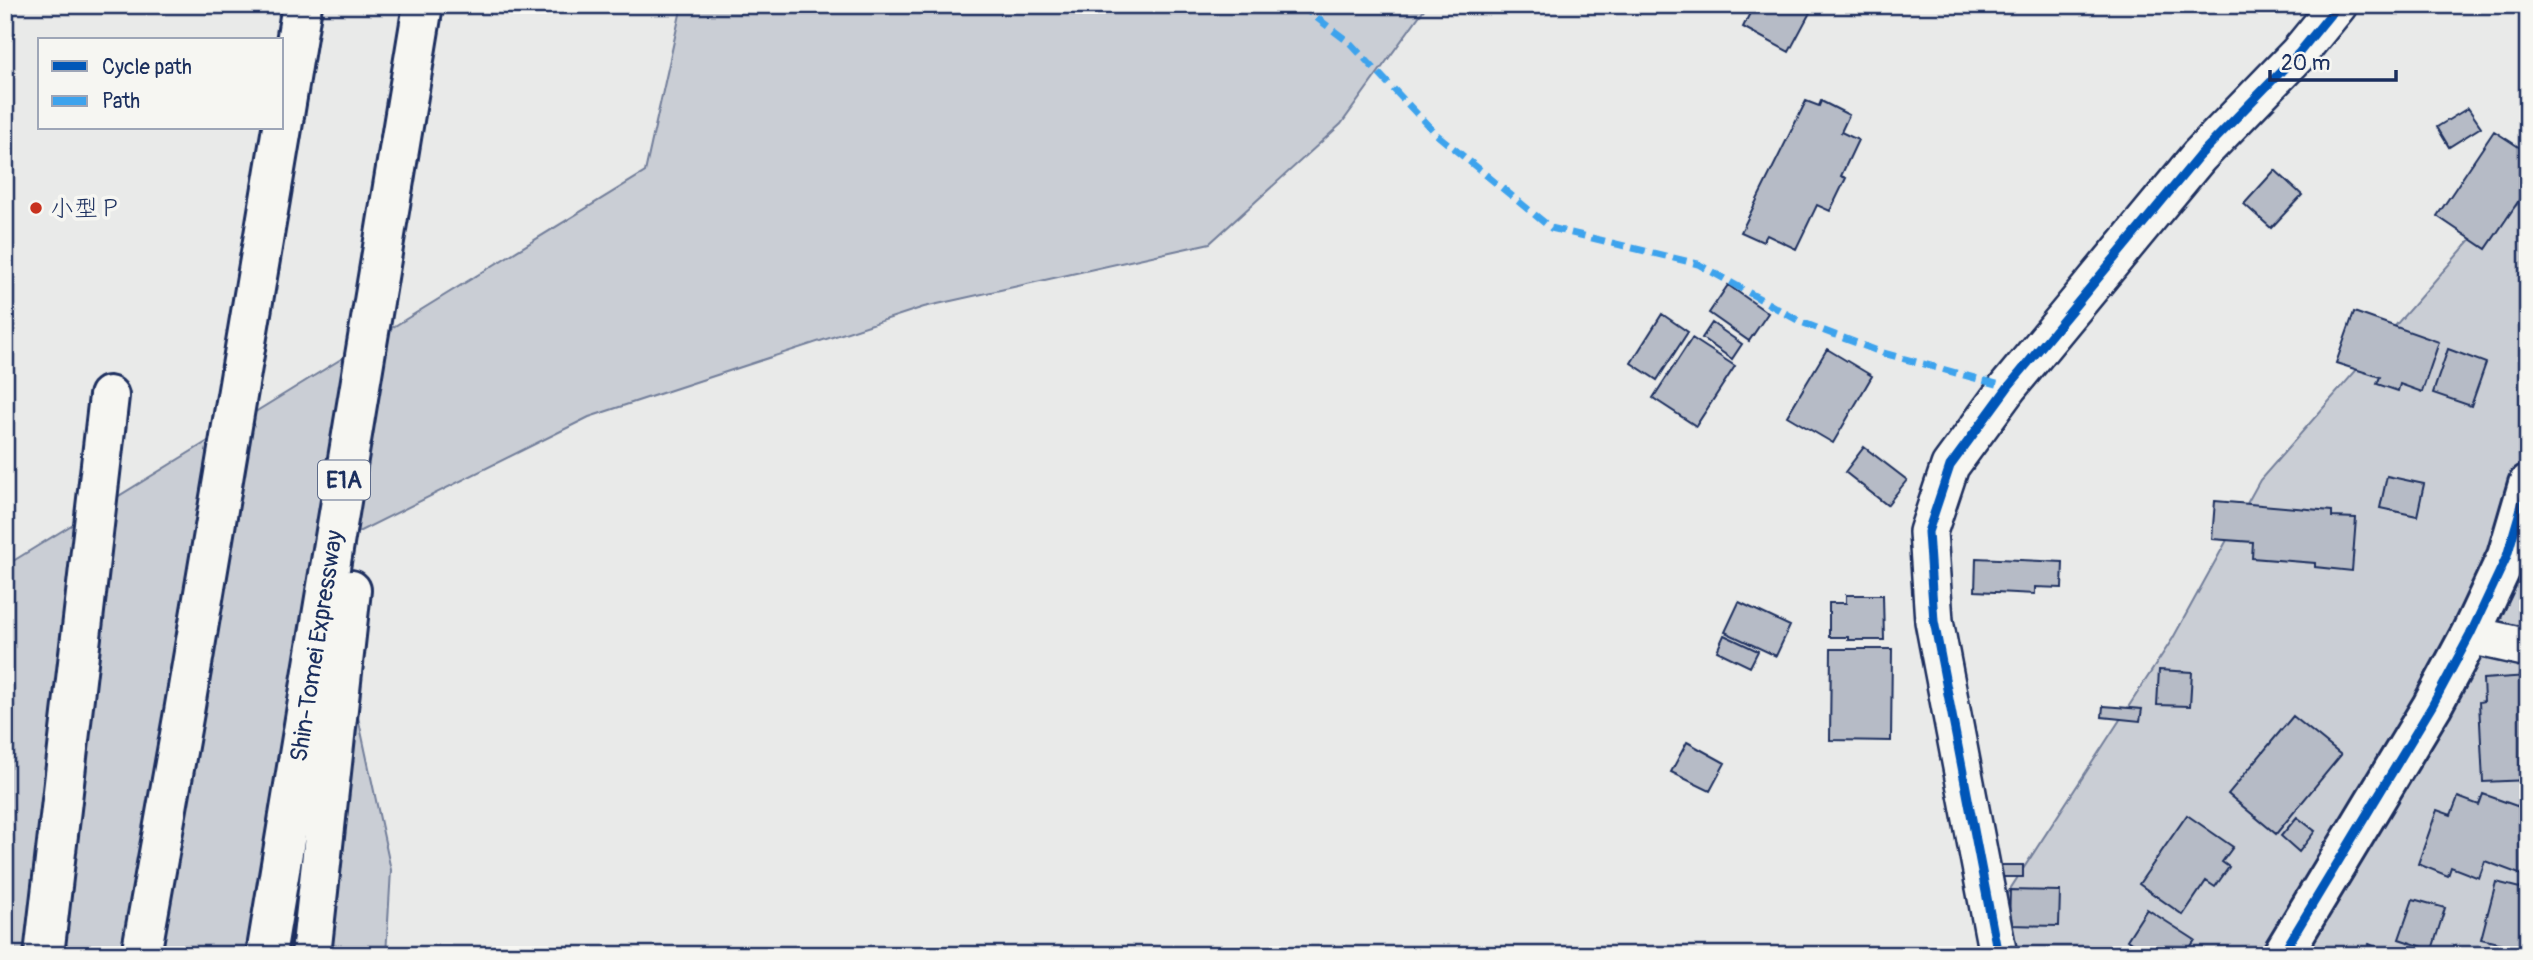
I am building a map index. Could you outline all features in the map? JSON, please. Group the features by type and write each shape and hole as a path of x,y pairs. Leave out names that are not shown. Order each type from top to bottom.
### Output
{"main road":[{"path":"284,116 302,5"},
{"name":"Shin-Tomei Expressway","path":"266,955 423,5"},
{"path":"141,955 282,130"},
{"path":"311,955 396,167"},
{"path":"44,955 108,396"},
{"path":"2283,955 2432,706 2470,635 2507,556 2528,484"}],"street":[{"path":"1997,955 1934,621 1928,532 1950,466 2008,387 2199,156 2298,54 2338,5"},
{"path":"2470,635 2528,648"}],"shaded area":[{"path":"682,5 1427,5 1341,124 1210,243 924,307 589,417 322,550 391,870 386,955 5,955 5,566 645,172"},
{"path":"2528,197 2528,955 1972,955 1977,940 2173,638 2260,480 2473,237"}],"building":[{"path":"1754,5 1814,5 1789,52 1743,27"},
{"path":"1806,101 1819,106 1821,101 1849,115 1841,132 1858,140 1841,176 1846,178 1830,211 1817,205 1796,249 1767,235 1763,242 1741,232"},
{"path":"2468,108 2481,127 2449,147 2437,127"},
{"path":"2494,131 2528,153 2528,187 2486,249 2437,216"},
{"path":"2275,170 2302,195 2271,228 2244,204"},
{"path":"1728,285 1768,313 1749,341 1709,313"},
{"path":"2354,312 2439,342 2422,392 2400,384 2398,391 2377,384 2380,377 2336,363"},
{"path":"1662,314 1688,332 1657,380 1631,363"},
{"path":"1712,323 1742,344 1732,359 1702,338"},
{"path":"1692,338 1735,366 1696,426 1653,398"},
{"path":"1827,349 1872,376 1833,443 1787,416"},
{"path":"2448,349 2486,363 2471,406 2433,393"},
{"path":"1864,447 1907,480 1887,505 1845,472"},
{"path":"2387,476 2424,484 2417,516 2380,508"},
{"path":"2215,501 2332,511 2332,517 2356,518 2352,571 2315,567 2315,563 2252,558 2253,542 2212,539"},
{"path":"1976,558 2063,562 2062,588 2035,587 2035,594 1975,591"},
{"path":"1846,595 1883,595 1884,640 1829,637 1829,603 1846,603"},
{"path":"1739,602 1790,626 1776,656 1725,632"},
{"path":"1724,635 1758,651 1750,667 1717,651"},
{"path":"1831,649 1892,649 1891,741 1830,740"},
{"path":"2159,670 2192,672 2190,706 2157,705"},
{"path":"2528,676 2528,780 2483,782 2479,702 2484,701 2483,679"},
{"path":"2103,706 2142,709 2140,721 2102,717"},
{"path":"2293,716 2341,755 2276,834 2228,794"},
{"path":"1687,742 1725,763 1710,791 1671,772"},
{"path":"2483,794 2528,810 2528,858 2522,875 2485,861 2479,878 2451,867 2448,876 2418,864 2437,810 2451,815 2458,797 2479,805"},
{"path":"2187,815 2233,847 2222,862 2229,867 2215,887 2206,881 2183,915 2139,884"},
{"path":"2297,817 2315,831 2299,852 2281,836"},
{"path":"1995,865 2023,865 2023,877 1995,877"},
{"path":"2496,882 2528,890 2527,950 2481,939"},
{"path":"2010,890 2060,891 2059,926 2009,925"},
{"path":"2413,899 2445,908 2432,950 2399,939"},
{"path":"2147,909 2195,940 2185,955 2150,955 2127,940"},
{"path":"2369,944 2383,950 2381,955 2365,955"}],"marked path":[{"path":"1300,5 1350,43 1436,134 1551,228 1698,264 1801,322 1883,353 2008,387"}],"cycle path":[{"path":"1998,955 1934,621 1928,532 1950,466 2008,387 2199,156 2298,54 2338,5"},
{"path":"2282,955 2432,706 2470,635 2507,556 2528,484"}],"place":[{"name":"小型Ｐ","path":"36,208"}]}
